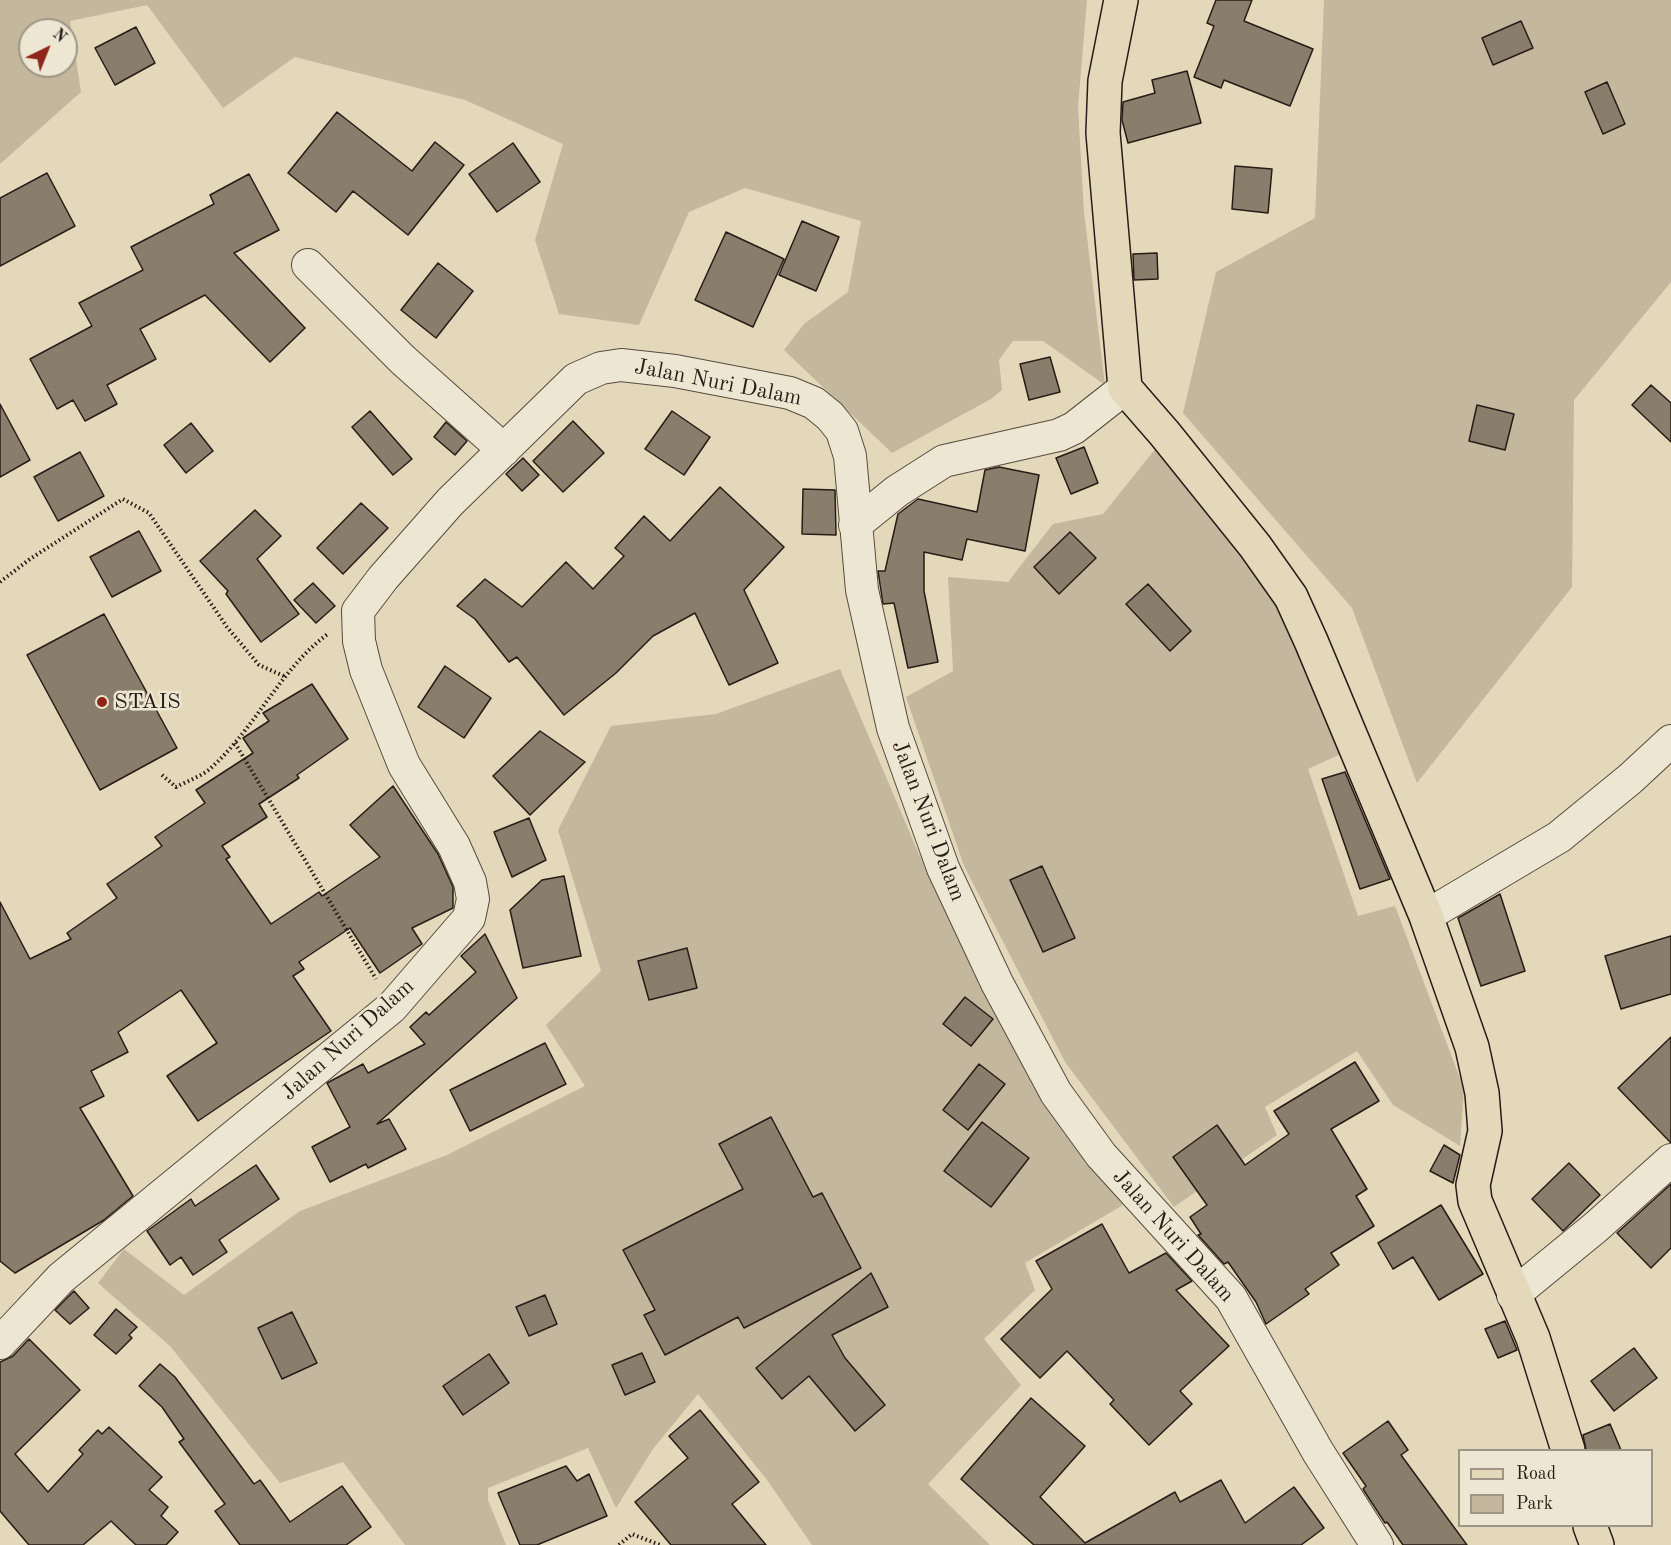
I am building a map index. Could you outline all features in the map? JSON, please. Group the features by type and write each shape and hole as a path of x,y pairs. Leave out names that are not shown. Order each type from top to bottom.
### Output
{"main road":[{"path":"1121,0 1105,81 1103,134 1125,388 1166,434 1256,546 1291,597 1426,916 1472,1047 1482,1093 1485,1131 1473,1193 1533,1338 1568,1449"},
{"path":"1590,1527 1597,1545"}],"street":[{"path":"308,265 403,360 504,450"},
{"name":"Jalan Nuri Dalam","path":"0,1343 60,1278 392,1007 469,918 473,899 470,882 454,846 404,765 366,670 359,641 358,610 450,502 576,379 601,368 621,365 652,367 790,393 814,403 831,416 842,431 850,456 862,590 893,728 943,868 997,983 1056,1093 1101,1155 1231,1298 1318,1452 1377,1545"},
{"path":"855,525 891,496 944,461 1059,435 1074,428 1125,388"},
{"path":"1426,916 1559,837 1630,779 1671,741"},
{"path":"1513,1294 1596,1227 1671,1160"}],"path":[{"path":"0,582 30,559 123,499 149,513 228,627 259,665 286,677"},
{"path":"162,775 176,787 210,769 235,743 310,646 358,610"},
{"path":"235,743 392,1007"},
{"path":"619,1545 632,1534 660,1545"}],"green space":[{"path":"0,0 1087,0 1078,107 1084,212 1105,385 1043,341 1013,341 999,360 1002,390 991,399 892,453 784,350 804,324 848,292 861,221 745,188 689,212 639,325 559,314 535,240 563,144 465,100 295,57 223,108 147,5 78,19 18,18 18,78 78,78 78,73 81,92 0,164"},
{"path":"1324,0 1671,0 1671,282 1574,400 1572,587 1417,783 1352,608 1183,413 1216,272 1315,218"},
{"path":"1156,448 1173,465 1276,601 1343,753 1308,769 1358,916 1395,906 1464,1089 1460,1146 1393,1105 1357,1051 1265,1107 1277,1135 1174,1207 1065,1062 964,866 906,697 953,671 948,577 1008,582 1053,524 1103,514"},
{"path":"840,669 918,852 987,991 1048,1102 1123,1205 1025,1263 1035,1290 984,1339 1021,1385 928,1484 990,1545 812,1545 767,1480 698,1394 653,1449 616,1508 588,1448 488,1488 488,1500 506,1545 405,1545 343,1462 280,1483 170,1346 98,1283 124,1249 184,1295 300,1211 447,1155 585,1086 546,1025 601,971 558,830 611,726 716,714"}],"building":[{"path":"1216,0 1252,0 1244,21 1313,49 1290,106 1224,80 1221,88 1194,77 1214,26 1207,23"},
{"path":"1521,21 1533,48 1493,65 1482,38"},
{"path":"136,27 155,63 115,85 95,48"},
{"path":"1187,71 1201,123 1128,143 1122,120 1123,102 1155,93 1152,80"},
{"path":"1607,82 1625,124 1603,134 1585,92"},
{"path":"337,112 412,171 435,142 464,165 408,235 353,191 336,212 288,173"},
{"path":"513,143 540,182 497,212 469,174"},
{"path":"1235,166 1272,169 1268,213 1232,209"},
{"path":"47,173 75,226 0,266 0,198"},
{"path":"249,174 279,230 234,253 305,328 270,362 205,295 140,329 156,359 107,385 117,404 85,421 73,400 57,409 30,359 92,326 79,303 143,270 131,247 214,204 210,195"},
{"path":"802,221 839,237 816,291 779,275"},
{"path":"726,232 784,259 753,327 695,300"},
{"path":"1157,253 1158,279 1134,280 1133,254"},
{"path":"438,263 473,291 436,338 401,310"},
{"path":"1050,357 1060,392 1029,400 1020,364"},
{"path":"1651,385 1671,403 1671,442 1632,405"},
{"path":"0,404 30,460 0,477"},
{"path":"1477,405 1514,414 1505,450 1469,441"},
{"path":"370,411 412,459 393,475 352,427"},
{"path":"672,411 710,437 684,475 645,449"},
{"path":"573,421 604,453 563,492 533,461"},
{"path":"446,422 467,441 455,455 434,437"},
{"path":"191,423 213,451 186,473 164,445"},
{"path":"1084,447 1098,483 1071,494 1056,458"},
{"path":"80,452 104,496 58,521 34,477"},
{"path":"523,458 539,475 522,491 506,474"},
{"path":"999,467 1039,475 1025,551 967,539 962,560 924,552 924,591 938,662 908,668 894,603 883,604 878,571 885,571 898,514 918,499 977,512 985,470"},
{"path":"720,487 784,547 744,590 778,663 729,685 695,613 653,636 616,673 564,715 517,657 509,662 475,619 457,606 485,579 522,607 566,562 593,589 624,556 615,548 644,516 670,541"},
{"path":"803,489 835,490 836,535 802,534"},
{"path":"361,503 388,528 343,574 317,548"},
{"path":"255,510 281,536 257,559 299,614 261,642 226,594 228,591 200,561"},
{"path":"139,531 161,571 112,597 90,557"},
{"path":"1070,532 1096,558 1059,594 1034,567"},
{"path":"313,583 335,606 316,623 294,600"},
{"path":"1148,584 1191,631 1170,651 1126,604"},
{"name":"STAIS","path":"104,614 177,748 100,790 27,655"},
{"path":"445,666 491,698 464,738 418,707"},
{"path":"312,684 348,739 297,775 299,778 259,804 267,817 222,846 230,857 226,859 271,924 319,892 322,896 380,857 350,825 393,786 438,854 453,887 453,908 412,928 422,944 380,973 350,928 299,962 304,969 293,976 331,1031 198,1121 167,1076 217,1043 181,990 118,1032 128,1052 91,1071 104,1096 80,1108 133,1196 104,1220 15,1273 0,1261 0,902 30,959 71,939 67,933 117,898 107,884 162,846 155,837 205,803 196,790 253,753 243,738 269,721 263,713"},
{"path":"540,731 585,762 530,815 493,776"},
{"path":"1345,772 1390,879 1360,889 1322,779"},
{"path":"529,818 546,860 512,877 494,832"},
{"path":"1042,866 1075,938 1043,952 1010,880"},
{"path":"564,876 581,956 523,968 510,910 542,880"},
{"path":"1500,894 1525,971 1481,986 1458,918"},
{"path":"485,934 517,998 377,1124 389,1119 406,1149 368,1168 366,1164 330,1182 312,1147 350,1127 327,1083 363,1064 368,1073 425,1044 410,1027 426,1012 429,1015 476,972 461,956"},
{"path":"1671,936 1671,994 1621,1009 1605,956"},
{"path":"687,948 697,988 649,1000 638,961"},
{"path":"965,997 993,1019 971,1046 943,1024"},
{"path":"1671,1037 1671,1143 1618,1088"},
{"path":"545,1043 566,1084 470,1131 450,1090"},
{"path":"1355,1062 1379,1101 1331,1129 1367,1189 1356,1196 1374,1226 1331,1253 1339,1265 1305,1289 1309,1294 1266,1324 1256,1302 1228,1262 1224,1264 1198,1235 1201,1234 1190,1217 1207,1205 1173,1157 1217,1125 1245,1165 1289,1134 1274,1111"},
{"path":"979,1064 1005,1084 968,1130 943,1110"},
{"path":"771,1117 813,1197 822,1193 861,1268 744,1328 738,1317 665,1355 644,1315 655,1310 623,1250 743,1189 719,1144"},
{"path":"982,1122 1029,1158 991,1207 944,1171"},
{"path":"1444,1145 1460,1155 1453,1183 1430,1171"},
{"path":"1569,1163 1600,1195 1563,1231 1532,1199"},
{"path":"256,1165 279,1199 219,1240 227,1252 193,1275 181,1257 170,1265 147,1231 191,1199 195,1206"},
{"path":"1671,1184 1671,1248 1651,1268 1617,1233"},
{"path":"1441,1205 1483,1274 1439,1300 1413,1257 1393,1269 1378,1243"},
{"path":"1102,1224 1129,1273 1166,1253 1192,1281 1176,1290 1229,1346 1180,1391 1192,1404 1149,1445 1110,1404 1114,1400 1067,1351 1040,1378 1001,1339 1052,1289 1036,1261"},
{"path":"871,1273 888,1307 832,1335 845,1358 885,1405 855,1431 809,1376 782,1399 756,1368"},
{"path":"74,1291 89,1308 70,1324 55,1310"},
{"path":"545,1295 557,1324 529,1336 516,1307"},
{"path":"116,1309 137,1327 129,1335 132,1338 116,1354 94,1335"},
{"path":"292,1312 317,1363 282,1379 258,1328"},
{"path":"1505,1321 1517,1350 1498,1358 1485,1329"},
{"path":"29,1339 80,1390 15,1454 48,1492 83,1454 79,1450 98,1430 102,1434 109,1427 162,1477 149,1490 168,1507 161,1516 178,1532 166,1545 136,1545 111,1521 83,1545 29,1545 0,1511 0,1362 13,1356"},
{"path":"1634,1348 1657,1378 1614,1411 1591,1381"},
{"path":"642,1353 655,1382 625,1395 612,1365"},
{"path":"489,1354 509,1383 463,1415 443,1386"},
{"path":"160,1364 175,1377 254,1484 260,1480 290,1522 342,1486 371,1527 346,1545 240,1545 215,1511 225,1504 179,1442 184,1439 162,1407 139,1386"},
{"path":"1031,1398 1085,1446 1040,1497 1085,1543 1175,1492 1180,1502 1221,1480 1245,1523 1294,1487 1324,1528 1301,1545 1034,1545 961,1479"},
{"path":"700,1410 759,1482 732,1504 766,1545 671,1545 635,1502 688,1458 669,1436"},
{"path":"1388,1421 1408,1450 1401,1455 1467,1545 1403,1545 1387,1522 1385,1523 1363,1489 1366,1486 1343,1453"},
{"path":"1610,1424 1621,1449 1586,1449 1583,1435"},
{"path":"566,1466 577,1481 589,1474 607,1516 537,1545 520,1545 498,1493"}],"place":[{"name":"STAIS","path":"102,702"}]}
